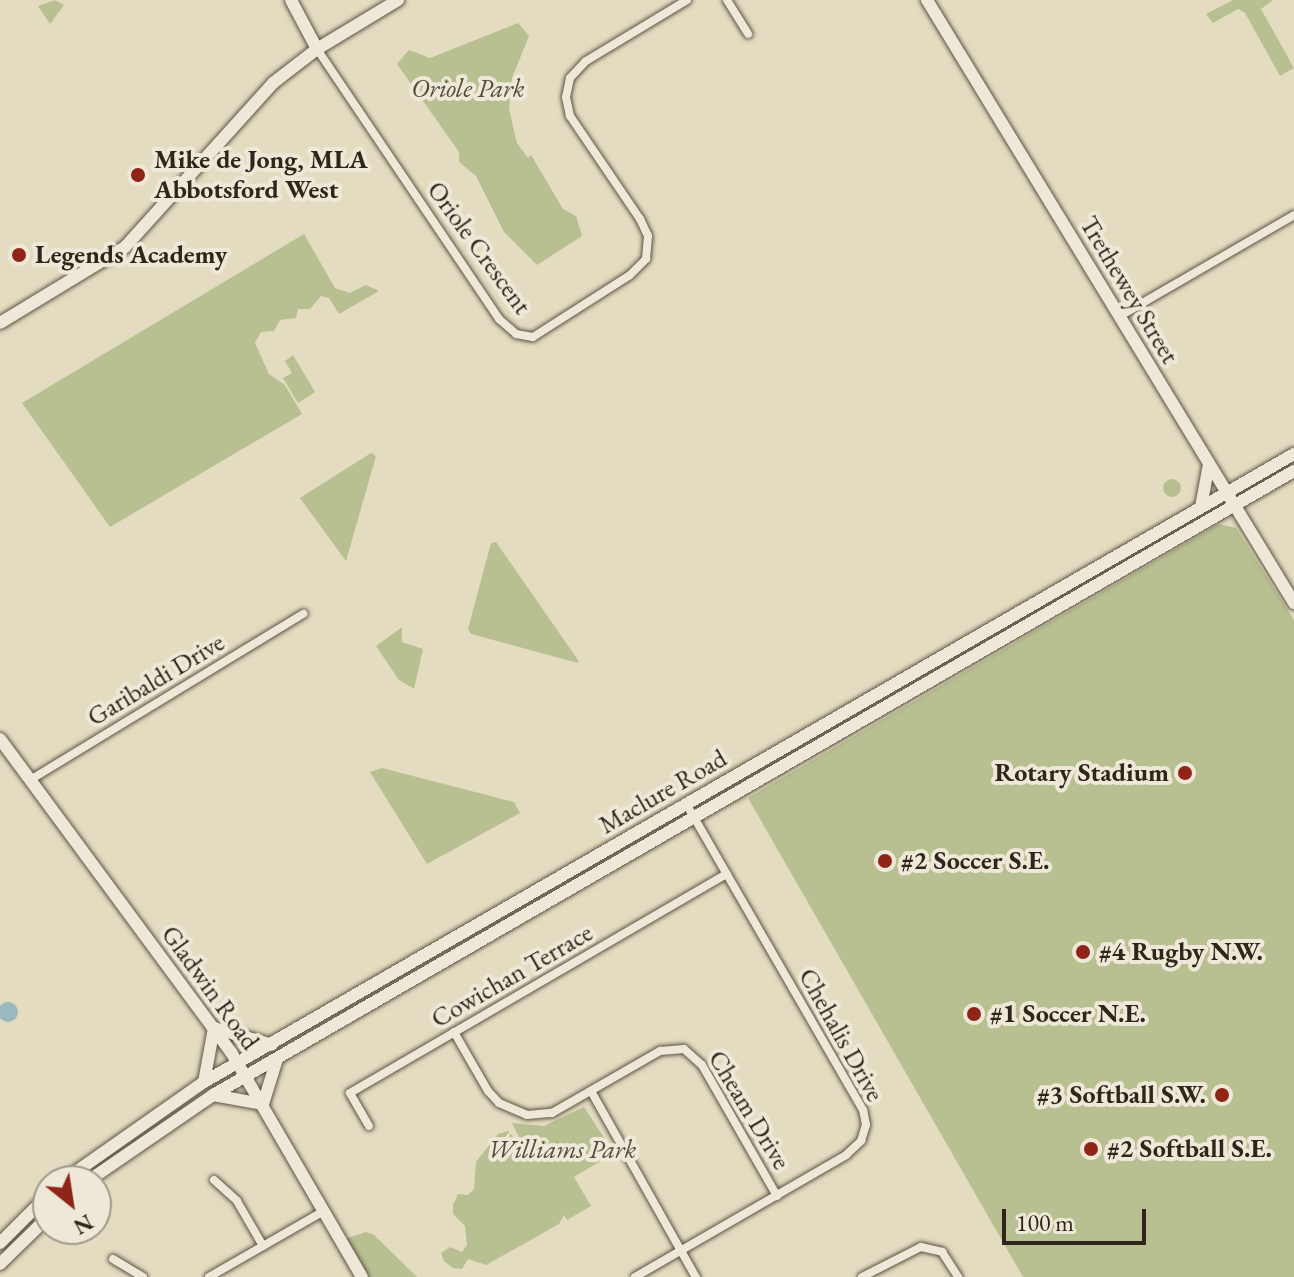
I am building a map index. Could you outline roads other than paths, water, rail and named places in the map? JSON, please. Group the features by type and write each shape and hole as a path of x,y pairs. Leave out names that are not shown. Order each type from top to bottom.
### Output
{"main road":[{"path":"291,0 317,49"},
{"path":"0,323 125,247 243,112 317,49 398,0"},
{"name":"Trethewey Street","path":"927,0 1294,603"},
{"name":"Maclure Road","path":"86,1165 204,1082 1294,454"},
{"path":"1201,507 1209,464"},
{"name":"Maclure Road","path":"111,1165 213,1095 1294,471"},
{"name":"Gladwin Road","path":"0,739 239,1064 362,1277"},
{"path":"204,1082 214,1028 272,1045"},
{"path":"213,1095 263,1104 277,1059"},
{"path":"0,1243 32,1211"},
{"path":"0,1264 32,1233"}],"street":[{"name":"Oriole Crescent","path":"317,49 506,328 533,337 617,284 646,259 648,236 640,219 570,116 566,97 570,78 586,61 687,0"},
{"path":"727,0 748,34"},
{"path":"1120,316 1294,215"},
{"name":"Garibaldi Drive","path":"30,780 303,614"},
{"name":"Chehalis Drive","path":"635,1277 856,1148 866,1118 686,804"},
{"name":"Cowichan Terrace","path":"369,1126 350,1093 727,874"},
{"name":"Cheam Drive","path":"454,1032 488,1091 513,1111 540,1116 660,1051 672,1048 694,1055 777,1196"},
{"path":"591,1091 696,1277"},
{"path":"214,1180 237,1201 263,1246"},
{"path":"209,1277 324,1211"},
{"path":"862,1277 912,1249 932,1247 958,1277"},
{"path":"113,1259 143,1277"}],"water":[{"path":"8,1002 15,1005 18,1012 15,1019 8,1022 1,1019 -2,1012 1,1005"}],"place":[{"name":"Mike de Jong, MLA Abbotsford West","path":"138,175"},
{"name":"Legends Academy","path":"19,255"},
{"name":"Rotary Stadium","path":"1185,773"},
{"name":"#2 Soccer S.E.","path":"885,861"},
{"name":"#4 Rugby N.W.","path":"1083,952"},
{"name":"#1 Soccer N.E.","path":"974,1014"},
{"name":"#3 Softball S.W.","path":"1222,1095"},
{"name":"#2 Softball S.E.","path":"1091,1149"}],"park label":[{"name":"Oriole Park","path":"468,89"},
{"name":"Williams Park","path":"562,1150"}]}
